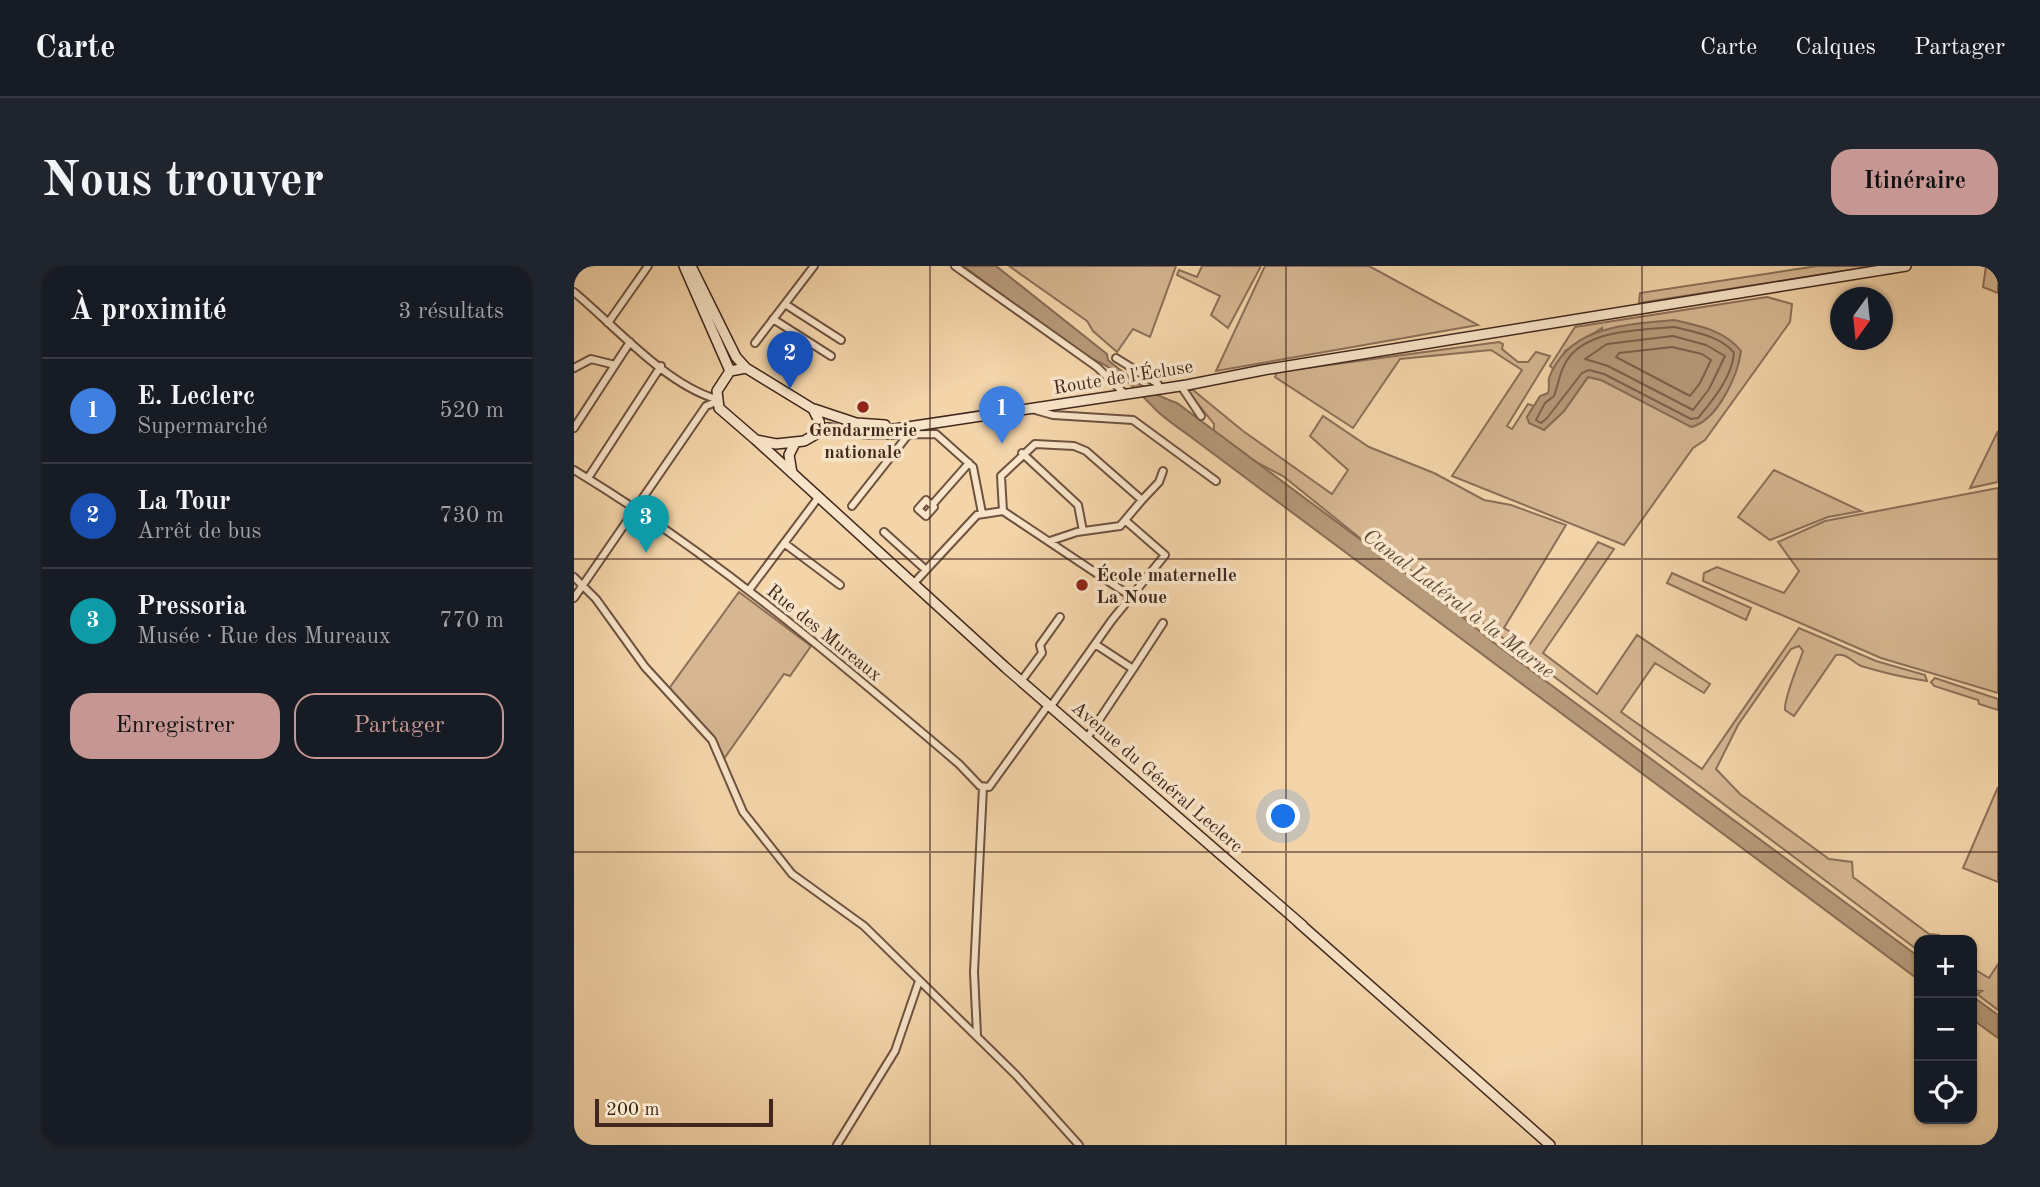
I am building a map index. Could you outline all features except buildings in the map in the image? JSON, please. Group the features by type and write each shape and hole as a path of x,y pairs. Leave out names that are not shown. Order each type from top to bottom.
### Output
{"main road":[{"path":"684,266 730,371 717,403"},
{"name":"Route de l'Écluse","path":"795,443 832,428 853,431 906,431 1030,408 1181,386 1263,370 1906,266"},
{"path":"695,269 736,357 746,368"},
{"path":"730,371 746,368"},
{"name":"Route de l'Écluse","path":"746,368 813,409 856,423 906,431"},
{"name":"Avenue du Général Leclerc","path":"717,403 818,498 1087,738 1550,1145"},
{"path":"813,409 819,421 818,432"},
{"path":"832,428 836,418"},
{"path":"756,440 795,443 788,461 793,474"}],"street":[{"path":"608,323 648,266"},
{"path":"755,343 814,266"},
{"path":"955,266 1102,372 1125,394"},
{"path":"575,296 698,394 717,403"},
{"path":"785,304 841,340"},
{"path":"773,319 831,356"},
{"path":"574,428 630,342"},
{"path":"1116,358 1158,384 1159,389"},
{"path":"574,368 591,359 615,365"},
{"path":"588,478 661,366"},
{"path":"1181,386 1201,416"},
{"path":"698,394 704,408"},
{"path":"574,598 704,408 717,403"},
{"path":"1030,408 1053,415 1133,420 1216,481"},
{"path":"852,506 906,431 932,433 943,439 969,463 974,471 982,513"},
{"path":"1003,512 1000,479 1022,453 1038,443 1079,447 1142,500"},
{"path":"1022,453 1078,505 1083,531"},
{"path":"932,505 969,463"},
{"name":"Rue des Mureaux","path":"574,470 635,508 749,590 986,787"},
{"path":"1050,541 1083,531 1112,528 1126,521 1159,482 1163,471"},
{"path":"749,590 818,498"},
{"path":"914,583 975,517 982,513 1003,512 1132,597"},
{"path":"977,1035 974,972 986,787 1165,555 1126,521"},
{"path":"884,532 926,570"},
{"path":"784,543 840,585"},
{"path":"574,577 584,585 645,667 712,740 743,812 792,874 847,912 977,1035 1079,1145"},
{"path":"1023,680 1042,653 1040,645 1060,617"},
{"path":"1087,738 1163,623"},
{"path":"1096,644 1133,669"},
{"path":"837,1145 895,1051 919,981"}],"shaded area":[{"path":"1009,266 1176,266 1150,337 1133,329 1117,352 1093,331 1087,321"},
{"path":"1202,266 1261,266 1228,328 1211,315 1220,296 1177,275 1179,270 1197,277"},
{"path":"1265,266 1369,266 1478,325 1216,371"},
{"path":"1817,266 1877,266 1639,303 1640,293"},
{"path":"1986,266 1998,266 1998,293 1983,287"},
{"path":"1767,297 1792,304 1790,322 1705,440 1693,448 1624,545 1452,476 1522,370 1491,350 1400,359 1353,428 1275,377 1277,372 1499,342 1503,344 1502,349 1518,362 1528,362 1536,352 1550,356 1507,426 1512,429 1528,404 1534,406 1527,417 1544,430 1564,411 1588,377 1601,380 1602,328 1565,351 1555,370 1550,366 1575,327"},
{"path":"1187,390 1193,390 1243,431 1332,494 1348,470 1310,436 1323,416 1369,447 1434,473 1484,500 1511,505 1566,525 1504,628 1530,644 1598,542 1614,549 1543,653 1597,694 1637,635 1710,684 1704,693 1655,663 1621,712 1702,769 1799,628 1876,661 1925,675 1927,681 1894,675 1861,666 1846,657 1836,655 1794,716 1785,710 1785,704 1803,651 1799,646 1791,649 1738,725 1716,769 1740,794 1829,859 1852,862 1853,877 1929,934 1939,935 1914,935 1914,947 1484,624 1462,616 1411,577 1415,573 1390,556 1381,555 1283,476 1256,462 1214,431 1214,424"},
{"path":"1998,431 1998,482 1970,488"},
{"path":"1774,470 1861,511 1828,517 1770,540 1738,517"},
{"path":"1998,488 1998,693 1881,658 1703,581 1704,573 1717,567 1784,593 1799,571 1778,542 1825,521"},
{"path":"1672,573 1751,608 1746,620 1667,583"},
{"path":"739,592 811,646 790,676 784,674 723,760 711,733 668,690"},
{"path":"1935,678 1998,699 1998,710 1979,704 1978,700 1934,686 1931,682"},
{"path":"1998,787 1998,882 1963,868"},
{"path":"1998,964 1998,1010 1977,994 1982,991 1977,990 1977,971 1989,978"}],"water":[{"path":"963,266 996,266 1107,354 1108,360 1132,379 1177,403 1443,601 1493,642 1914,953 1914,976 1171,422 1114,371 1084,356"},
{"path":"1674,320 1719,334 1741,351 1736,373 1725,396 1700,423 1691,427 1601,380 1588,377 1564,411 1544,430 1529,423 1527,417 1540,396 1548,393 1549,378 1558,360 1570,347 1601,331"},
{"path":"1977,1000 1998,1015 1998,1038 1977,1023"}],"place":[{"name":"La Tour","path":"790,389"},
{"name":"Gendarmerie nationale","path":"863,407"},
{"name":"E. Leclerc","path":"1002,444"},
{"name":"Pressoria","path":"646,553"},
{"name":"École maternelle La Noue","path":"1082,585"}],"water label":[{"name":"Canal Latéral à la Marne","path":"1459,603"}]}
